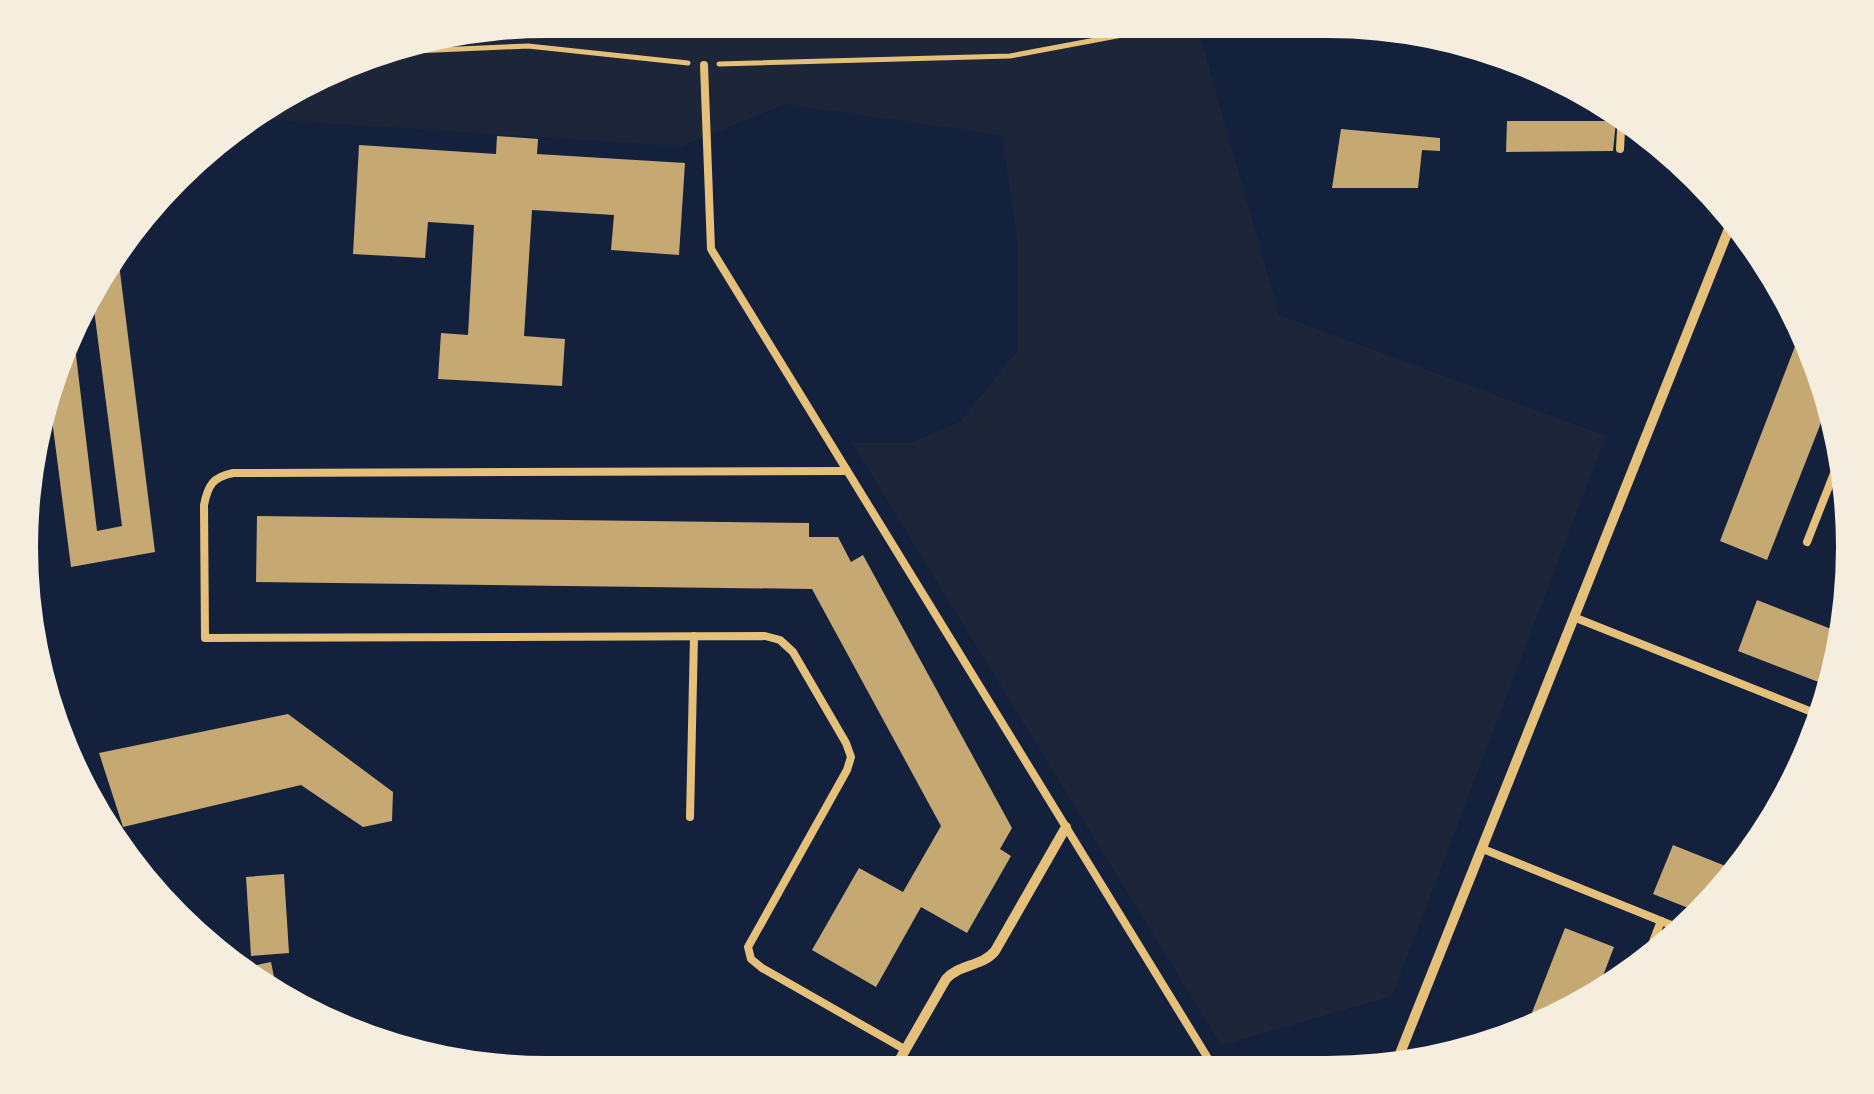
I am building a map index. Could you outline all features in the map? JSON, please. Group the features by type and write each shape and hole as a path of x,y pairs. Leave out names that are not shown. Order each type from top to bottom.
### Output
{"street":[{"path":"1401,1051 1729,235"},
{"path":"902,1056 952,972 981,963 996,951 1066,827"}],"lane":[{"path":"704,65 711,249 1207,1056"},
{"path":"1620,149 1621,131"},
{"path":"847,471 219,476 208,487 204,505 205,638 766,636 780,640 792,652 851,757 748,947 752,959 906,1050"},
{"path":"1807,542 1832,479"},
{"path":"1576,618 1809,711"},
{"path":"690,817 694,636"},
{"path":"1483,850 1669,924"},
{"path":"1655,936 1661,921"}],"path":[{"path":"435,50 528,46 704,65 1010,56 1107,38"}],"shaded area":[{"path":"1201,38 1279,315 1606,436 1392,996 1221,1045 852,443 910,443 960,422 1018,350 1017,237 1002,135 785,104 681,146 270,120 322,90 383,65 448,47 514,39"}],"building":[{"path":"1507,121 1607,121 1615,127 1613,151 1506,152"},
{"path":"1341,129 1440,138 1440,151 1422,150 1418,188 1332,188"},
{"path":"497,136 538,139 537,154 685,163 679,255 611,250 614,215 532,210 524,336 565,339 562,386 438,379 441,333 468,335 474,225 428,222 425,258 353,254 359,145 496,154"},
{"path":"120,269 155,552 71,567 53,425 76,353 97,531 122,526 95,314"},
{"path":"1795,346 1821,423 1767,560 1720,541"},
{"path":"257,516 809,523 809,537 838,537 851,562 863,555 1012,828 1000,849 1011,856 967,933 921,907 876,987 812,950 859,868 903,892 941,826 812,589 256,582"},
{"path":"1757,600 1830,628 1818,682 1738,651"},
{"path":"288,714 393,792 392,821 363,827 301,785 123,827 99,753"},
{"path":"1673,845 1724,865 1687,907 1653,894"},
{"path":"284,874 289,953 251,956 246,877"},
{"path":"1565,928 1614,947 1603,975 1532,1014"},
{"path":"271,962 274,977 264,971 256,965"}]}
